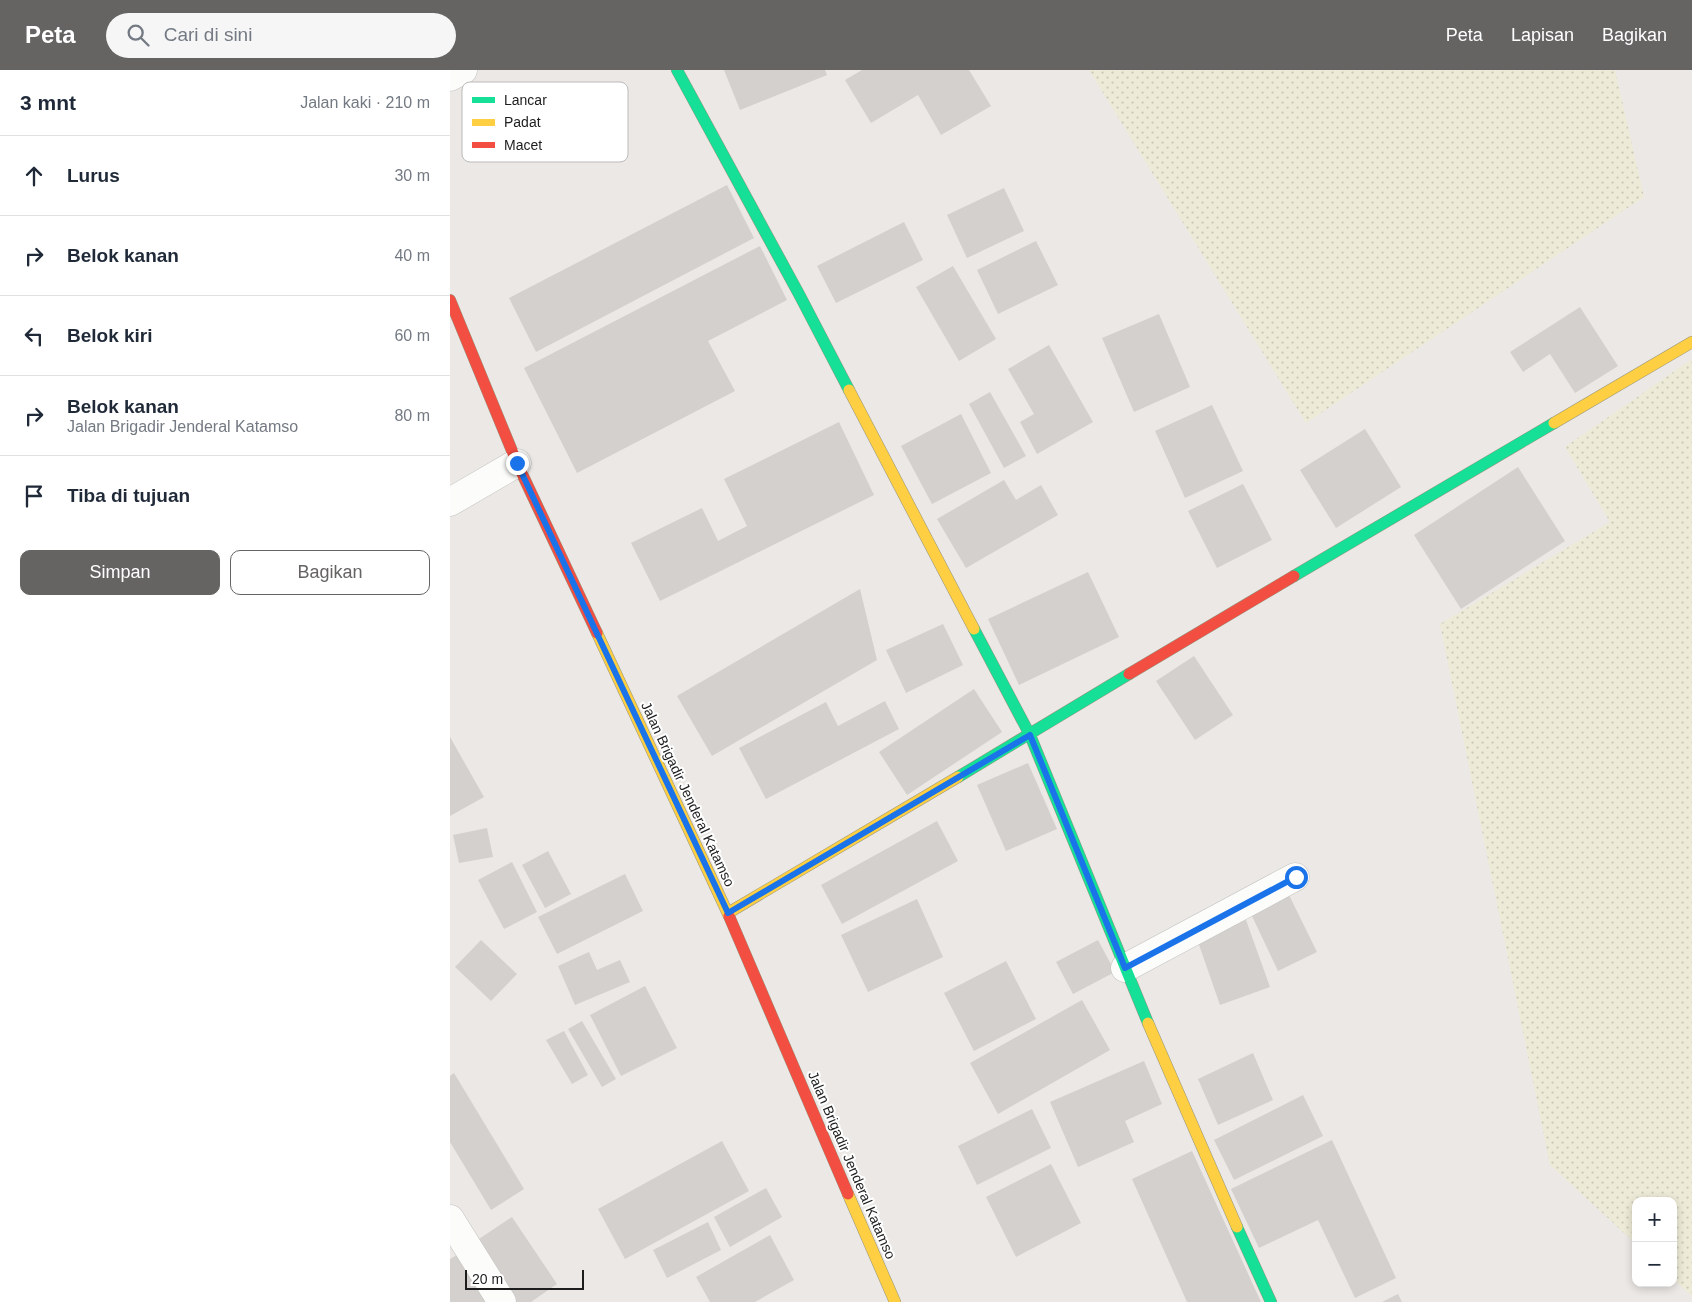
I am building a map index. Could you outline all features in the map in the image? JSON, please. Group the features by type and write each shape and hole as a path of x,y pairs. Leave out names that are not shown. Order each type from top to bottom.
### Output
{"street":[{"path":"450,77 463,70"},
{"path":"677,70 800,296 1030,735 1162,1058 1271,1302"},
{"name":"Jalan Brigadir Jenderal Katamso","path":"450,300 517,463 728,913 895,1302"},
{"path":"728,913 1030,735 1170,649 1692,342"},
{"path":"450,502 517,463"},
{"path":"1125,968 1296,877"},
{"path":"450,1219 502,1302"}],"shaded area":[{"path":"1089,70 1615,70 1644,197 1306,423"},
{"path":"1692,359 1692,1296 1677,1283 1677,1197 1632,1197 1632,1240 1550,1165 1440,624 1610,522 1565,447"}],"building":[{"path":"724,70 825,70 827,75 740,110"},
{"path":"862,70 969,70 991,106 941,135 918,95 871,123 845,80"},
{"path":"727,185 754,238 536,352 509,298"},
{"path":"1004,188 1024,231 967,258 947,215"},
{"path":"904,222 923,260 836,303 817,266"},
{"path":"1036,241 1058,285 998,314 977,270"},
{"path":"760,246 787,300 708,341 735,391 577,473 524,368"},
{"path":"953,266 996,339 959,361 916,287"},
{"path":"1580,307 1618,366 1575,393 1550,354 1523,372 1510,352"},
{"path":"1159,314 1190,387 1134,412 1102,338"},
{"path":"1049,345 1093,422 1037,454 1020,422 1034,414 1008,369"},
{"path":"990,392 1026,456 1004,468 969,404"},
{"path":"1212,405 1243,471 1185,498 1155,431"},
{"path":"961,414 991,473 932,504 901,446"},
{"path":"839,422 874,495 660,601 631,543 702,508 718,541 747,526 724,479"},
{"path":"1365,429 1401,487 1336,528 1300,470"},
{"path":"1518,467 1565,541 1461,609 1414,535"},
{"path":"1004,480 1016,500 1041,485 1058,515 966,568 937,519"},
{"path":"1243,484 1272,540 1217,568 1188,511"},
{"path":"1088,572 1119,637 1019,685 988,619"},
{"path":"860,589 877,660 712,756 677,696"},
{"path":"943,624 963,665 906,693 886,650"},
{"path":"1194,656 1233,715 1195,740 1156,681"},
{"path":"974,689 1002,732 907,795 879,752"},
{"path":"885,701 899,729 766,799 739,748 826,702 838,726"},
{"path":"450,737 484,797 450,816"},
{"path":"1028,763 1057,829 1006,851 977,785"},
{"path":"937,821 958,861 842,924 821,885"},
{"path":"487,828 493,857 459,863 453,835"},
{"path":"548,851 571,894 545,908 522,865"},
{"path":"512,862 537,912 504,929 478,880"},
{"path":"625,874 643,911 557,954 538,917"},
{"path":"1289,895 1317,952 1278,971 1251,914"},
{"path":"917,899 943,957 868,992 841,935"},
{"path":"1246,920 1270,987 1220,1005 1197,939"},
{"path":"481,940 517,974 491,1001 455,967"},
{"path":"1098,940 1115,972 1073,994 1056,962"},
{"path":"589,952 597,970 620,960 630,982 575,1005 558,966"},
{"path":"1006,961 1036,1019 974,1051 944,993"},
{"path":"645,986 677,1048 621,1076 590,1015"},
{"path":"1082,1000 1110,1050 998,1114 970,1063"},
{"path":"582,1021 616,1079 602,1087 568,1029"},
{"path":"564,1031 588,1075 572,1084 546,1040"},
{"path":"1253,1053 1273,1100 1218,1125 1198,1079"},
{"path":"1144,1061 1162,1104 1125,1121 1134,1142 1078,1167 1050,1102"},
{"path":"454,1073 524,1189 491,1210 450,1142 450,1076"},
{"path":"1303,1095 1323,1136 1234,1180 1214,1140"},
{"path":"1032,1109 1051,1148 977,1185 958,1146"},
{"path":"1332,1140 1396,1278 1355,1298 1318,1220 1259,1248 1231,1189"},
{"path":"722,1141 749,1191 625,1259 598,1209"},
{"path":"1192,1151 1261,1302 1187,1302 1132,1179"},
{"path":"1051,1164 1081,1223 1016,1257 986,1197"},
{"path":"766,1188 782,1217 730,1247 714,1217"},
{"path":"512,1217 557,1284 531,1302 513,1302 473,1243"},
{"path":"708,1222 721,1250 667,1278 653,1250"},
{"path":"770,1235 794,1280 755,1302 710,1302 696,1277"},
{"path":"457,1255 489,1302 450,1302 450,1259"},
{"path":"1398,1294 1402,1302 1382,1302"}],"traffic: fast":[{"path":"677,70 849,390"},
{"path":"1294,576 1554,423"},
{"path":"974,629 1030,735 1148,1023"},
{"path":"958,777 1129,674"},
{"path":"1237,1227 1271,1302"}],"traffic: slow":[{"path":"1554,423 1692,342"},
{"path":"849,390 974,629"},
{"path":"597,633 729,916"},
{"path":"728,913 958,777"},
{"path":"1148,1023 1237,1227"},
{"path":"848,1194 895,1302"}],"traffic: jam":[{"path":"450,300 517,463 597,633"},
{"path":"1129,674 1294,576"},
{"path":"729,916 848,1194"}],"route":[{"path":"517,463 728,913 1030,735 1125,968 1296,877"}]}
